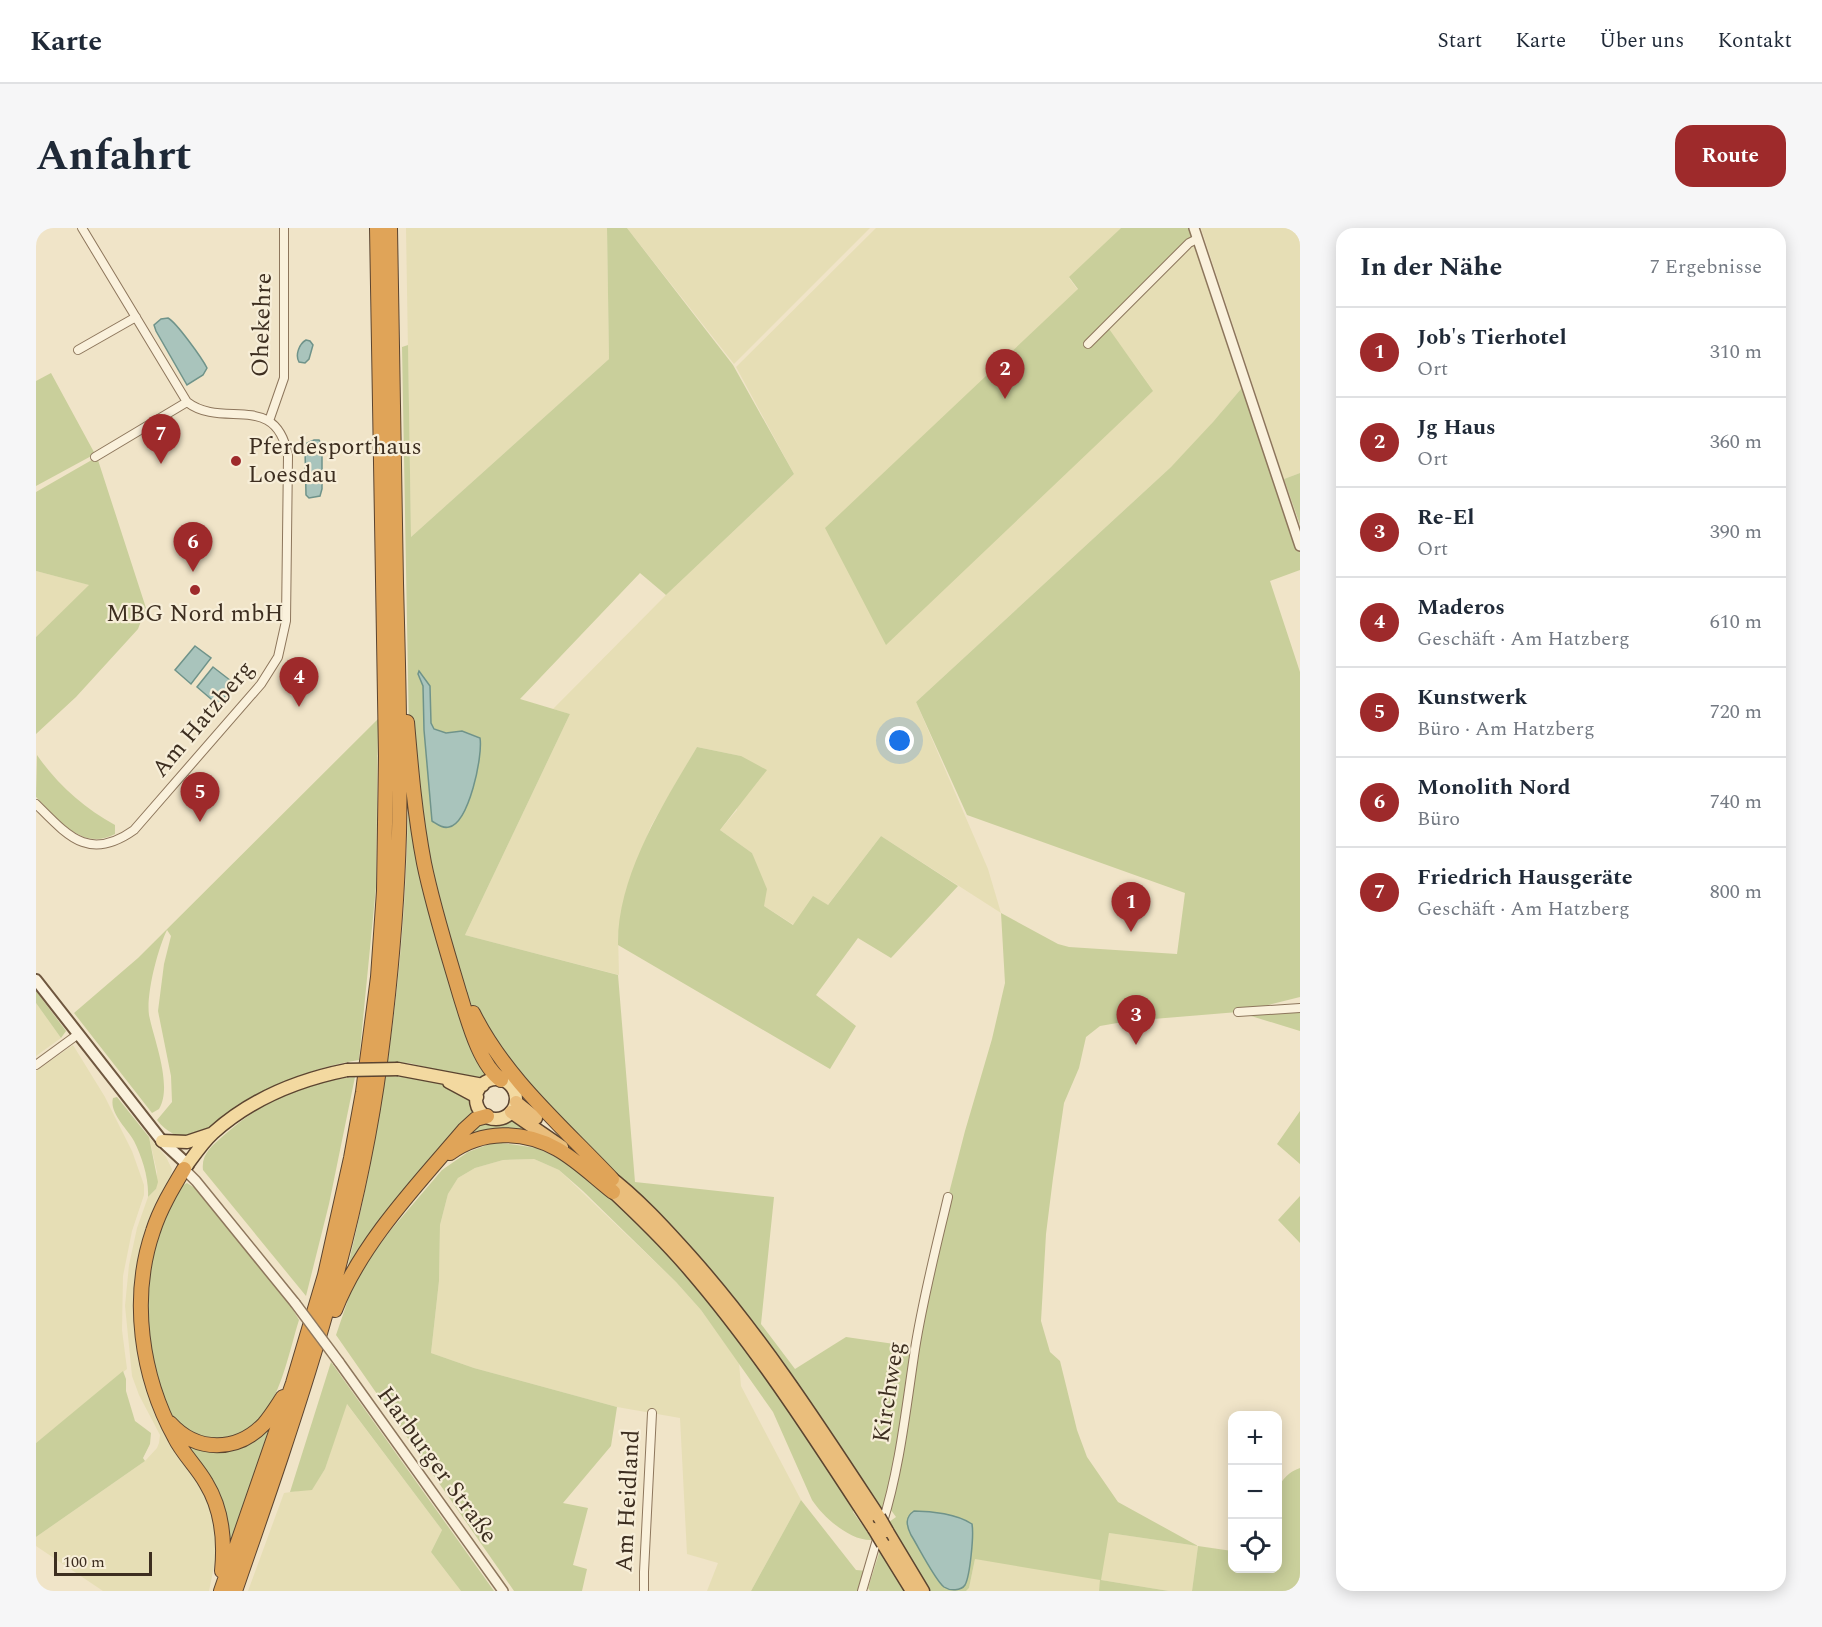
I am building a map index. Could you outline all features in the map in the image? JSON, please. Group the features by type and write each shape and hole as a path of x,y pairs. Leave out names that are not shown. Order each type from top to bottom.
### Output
{"highway":[{"path":"220,1591 293,1383 325,1275 363,1092 378,977 386,830 386,732 377,228"},
{"path":"235,1591 327,1316 349,1228 380,1065 397,890 399,766 390,228"},
{"path":"398,658 424,862 435,910 472,1032 486,1061 501,1080"},
{"path":"450,961 476,1020 500,1056 612,1185"},
{"path":"514,1107 666,1230 739,1314 794,1390 876,1523 883,1544 912,1591"},
{"path":"301,1398 318,1366 338,1302 353,1272 422,1179 470,1124 486,1116"},
{"path":"422,1179 445,1157 464,1144 493,1136 511,1135 531,1138 557,1149 612,1185"},
{"path":"186,1167 160,1212 153,1232 143,1280 141,1319 148,1370 161,1410 176,1440 206,1483 215,1503 221,1525 224,1551 220,1591"},
{"path":"161,1410 176,1429 192,1440 207,1445 226,1446 245,1439 266,1422 293,1383"},
{"path":"876,1523 887,1531 923,1591"}],"main road":[{"path":"36,980 171,1155 186,1167 212,1134 247,1107 289,1085 347,1070 398,1068 483,1084"},
{"path":"438,1075 477,1097"},
{"path":"490,1080 501,1080 512,1087 516,1094 514,1107 501,1118 486,1116 479,1108 477,1097 483,1084 490,1080"},
{"path":"162,1141 187,1142 212,1134"}],"street":[{"path":"82,228 187,402 196,409 210,413 243,413 269,421"},
{"name":"Ohekehre","path":"269,421 284,378 284,228"},
{"path":"1194,228 1300,546"},
{"path":"1088,344 1189,243 1197,240"},
{"path":"78,350 136,317"},
{"path":"95,458 187,402"},
{"name":"Am Hatzberg","path":"36,804 74,839 98,845 111,843 124,837 134,830 268,675 278,657 286,621 288,456 285,441 279,430 269,421"},
{"path":"1239,1012 1300,1008"},
{"path":"36,1065 77,1035"},
{"name":"Harburger Straße","path":"186,1167 295,1303 503,1591"},
{"name":"Kirchweg","path":"862,1591 889,1502 927,1283 948,1197"},
{"name":"Am Heidland","path":"644,1591 652,1413"}],"shaded area":[{"path":"406,228 607,228 609,359 411,537"},
{"path":"627,228 870,228 734,364"},
{"path":"876,228 1121,228 1069,278 1153,390 1106,326 1197,239 1246,383 1198,440 1171,467 916,702 988,869 1001,913 881,836 827,906 794,925 764,906 752,853 720,830 737,810 741,756 697,747 651,826 635,866 618,935 619,975 465,935 570,714 553,709 666,595 794,474 736,367"},
{"path":"1201,228 1300,228 1300,473 1284,479"},
{"path":"36,571 90,585 36,637"},
{"path":"36,1003 61,1038 36,1056"},
{"path":"73,1045 105,1097 132,1151 144,1185 144,1195 132,1231 123,1276 122,1330 127,1369 36,1443 36,1071"},
{"path":"149,1137 166,1157 172,1169 141,1368 154,1413 165,1434 205,1492 214,1517 217,1552 209,1591 103,1591 36,1546 36,1537 145,1461 159,1443 160,1435 139,1395 132,1376 125,1306 129,1265 137,1228 148,1197 156,1189 157,1172"},
{"path":"534,1159 559,1170 676,1282 701,1310 739,1363 741,1386 801,1500 751,1591 707,1591 718,1563 687,1554 680,1418 617,1407 474,1368 431,1353 439,1281 440,1225 448,1194 458,1178 475,1168 503,1160"},
{"path":"346,1403 442,1530 431,1552 461,1591 248,1591 284,1493 312,1489 325,1469"},
{"path":"1109,1533 1198,1546 1192,1591 1169,1591 1101,1580 1099,1591 966,1591 969,1588 975,1559"}],"green space":[{"path":"607,228 627,228 733,365 794,474 666,595 640,573 520,699 570,714 465,935 618,975 635,1182 774,1197 761,1324 795,1369 846,1337 915,1347 948,1197 992,1039 1005,983 1001,913 1058,944 1069,947 1177,954 1185,893 967,815 916,702 1171,467 1246,383 1300,546 1300,570 1270,581 1300,672 1300,997 1244,1011 1300,1008 1300,1031 1238,1012 1129,1021 1100,1026 1086,1037 1079,1068 1064,1103 1046,1234 1041,1321 1050,1352 1060,1361 1077,1430 1087,1457 1118,1502 1198,1546 1109,1533 1101,1580 1169,1591 1099,1591 1100,1580 975,1559 969,1588 966,1591 928,1591 889,1522 896,1517 888,1506 887,1498 882,1513 829,1432 549,1110 485,1031 470,1002 441,916 419,811 409,733 402,347 408,345 411,537 609,359","holes":["418,675 430,686 431,723 434,729 445,733 474,735 480,738 481,746 432,821 424,730 423,686"]},
{"path":"1121,228 1194,228 1197,239 1107,326 1153,391 886,645 825,528 1078,289 1069,277"},
{"path":"51,373 95,454 36,486 36,381"},
{"path":"97,457 146,608 138,629 76,697 36,734 36,637 89,585 36,571 36,492"},
{"path":"1300,473 1300,525 1284,479"},
{"path":"378,719 376,887 359,1060 314,1071 271,1089 231,1113 193,1140 173,1133 157,1120 172,1102 171,1076 158,1011 164,964 171,936 167,930 160,948 149,995 149,1015 163,1076 163,1099 159,1109 152,1113 74,1013 138,958"},
{"path":"697,747 741,756 767,770 720,830 752,853 767,889 764,906 793,925 813,896 828,905 881,836 958,886 891,958 858,938 816,995 856,1026 830,1069 618,945 625,893 634,867 644,842 670,792"},
{"path":"37,755 53,776 72,794 115,825 115,834 92,839 81,836 62,823 36,797"},
{"path":"408,795 414,837 490,1075 488,1078 479,1080 409,1063 393,1062 392,1076 406,1077 407,1074 438,1081 471,1096 478,1114 344,1282 371,1162 391,1040 403,918"},
{"path":"36,991 66,1031 61,1038 36,1003"},
{"path":"355,1077 329,1204 306,1296 203,1170 204,1159 208,1151 223,1136 268,1103 300,1088 335,1079"},
{"path":"117,1097 149,1137 158,1182 156,1189 148,1197 146,1175 140,1154 112,1104 113,1098"},
{"path":"1300,1111 1300,1164 1277,1144"},
{"path":"515,1119 549,1141 523,1134 458,1145 470,1129 481,1121"},
{"path":"495,1142 537,1148 581,1170 654,1237 691,1277 749,1351 854,1505 853,1512 873,1540 865,1540 847,1533 830,1521 817,1507 773,1412 701,1310 676,1282 559,1170 534,1159 503,1160 475,1168 458,1178 448,1194 440,1225 439,1281 431,1353 474,1368 617,1407 611,1446 563,1503 588,1508 573,1565 587,1569 582,1591 514,1591 336,1335 361,1270 390,1231 442,1170 468,1152"},
{"path":"187,1183 204,1194 285,1296 299,1320 284,1371 268,1408 251,1428 240,1435 221,1440 197,1435 182,1427 174,1419 159,1389 149,1347 146,1284 153,1247 173,1200 180,1188"},
{"path":"1300,1196 1300,1243 1278,1220"},
{"path":"331,1362 494,1591 461,1591 431,1552 442,1530 347,1404 325,1469 312,1490 290,1492"},
{"path":"123,1371 135,1421 151,1433 150,1444 143,1458 145,1461 36,1537 36,1443"},
{"path":"274,1416 224,1563 224,1525 173,1429 217,1448"},
{"path":"1300,1468 1300,1591 1192,1591 1198,1546 1228,1550 1228,1573 1282,1573 1282,1481"},
{"path":"801,1500 856,1570 868,1571 862,1591 751,1591"},
{"path":"880,1550 907,1591 870,1591 868,1588"}],"water":[{"path":"168,318 183,333 207,368 203,375 187,385 154,325 161,319"},
{"path":"306,340 313,345 309,359 305,363 299,362 298,350"},
{"path":"319,440 322,445 322,489 320,496 309,498 306,495 305,449 307,443"},
{"path":"195,646 211,658 191,684 175,670"},
{"path":"213,667 235,684 218,705 197,687"},
{"path":"419,671 430,686 431,723 434,729 446,733 462,731 480,738 479,759 473,788 463,814 456,823 449,827 440,826 432,821 424,730 423,686"},
{"path":"914,1511 944,1514 972,1524 970,1565 963,1587 955,1590 946,1588 936,1577 908,1528 908,1519"}],"place":[{"name":"Jg Haus","path":"1005,399"},
{"name":"Pferdesporthaus Loesdau","path":"236,461"},
{"name":"Friedrich Hausgeräte","path":"161,464"},
{"name":"Monolith Nord","path":"193,572"},
{"name":"MBG Nord mbH","path":"195,590"},
{"name":"Maderos","path":"299,707"},
{"name":"Kunstwerk","path":"200,822"},
{"name":"Job's Tierhotel","path":"1131,932"},
{"name":"Re-El","path":"1136,1045"}]}
